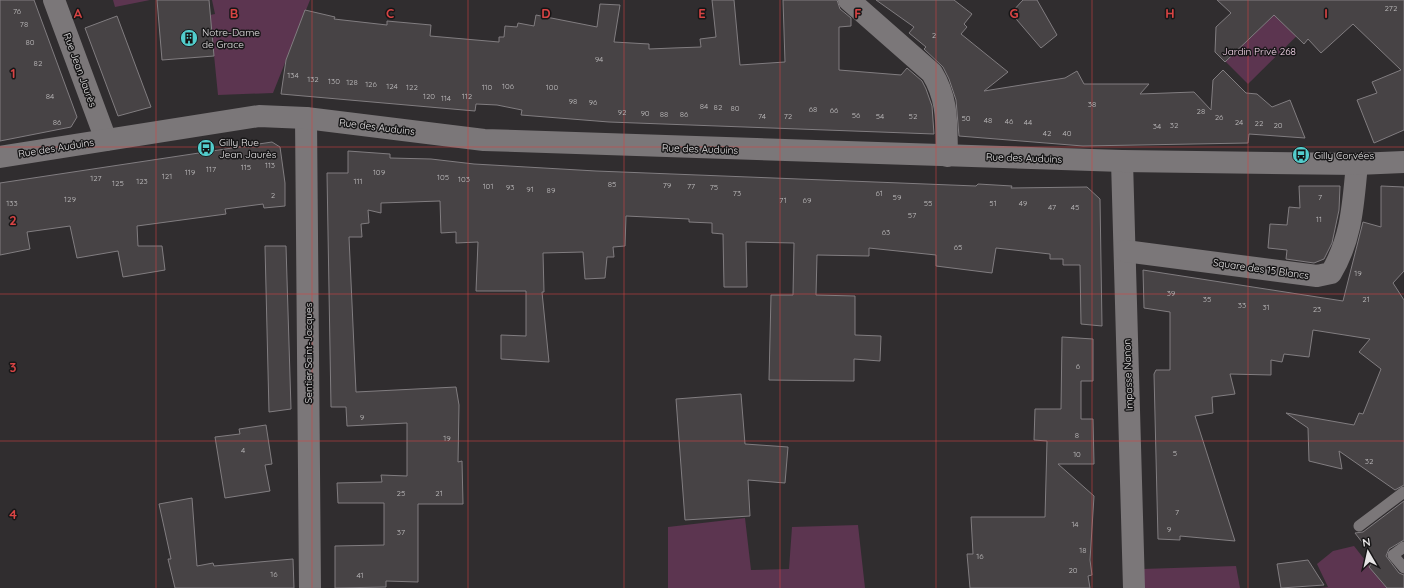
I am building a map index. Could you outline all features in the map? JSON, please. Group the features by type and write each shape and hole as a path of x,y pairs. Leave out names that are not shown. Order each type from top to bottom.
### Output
{"street":[{"name":"Rue Jean Jaurès","path":"54,0 106,140"},
{"path":"849,0 932,73 938,82 946,105 947,156"},
{"name":"Rue des Auduins","path":"0,157 259,116 306,118 484,140 1122,162 1357,164 1404,162"},
{"name":"Sentier Saint-Jacques","path":"306,118 310,588"},
{"name":"Impasse Nanon","path":"1122,162 1134,588"},
{"name":"Square des 15 Blancs","path":"1125,250 1317,276 1331,273 1341,256 1353,212 1357,164"}],"lane":[{"path":"1359,526 1404,492"},
{"path":"1404,547 1393,555 1404,568"}],"green space":[{"path":"113,0 150,0 115,7"},
{"path":"212,0 310,0 273,93 218,95 210,15 215,14"},
{"name":"Jardin Privé 268","path":"1290,0 1313,20 1248,84 1225,61"},
{"path":"745,518 751,570 789,569 792,527 858,525 865,588 668,588 668,527"},
{"path":"1354,546 1387,588 1320,588 1328,587 1317,564 1333,551"},
{"path":"1236,566 1240,588 1144,588 1142,569"}],"building":[{"path":"0,0 34,0 77,117 71,127 0,141"},
{"name":"Notre-Dame de Grace","path":"157,0 209,0 214,56 162,60"},
{"path":"712,0 734,0 740,65 785,62 783,0 837,0 840,9 851,18 851,26 839,27 839,70 901,75 907,68 922,81 926,89 932,106 934,134 609,122 521,115 522,110 497,105 476,104 475,111 281,94 286,60 305,10 335,17 334,19 387,25 387,21 431,25 430,36 499,42 499,37 504,37 505,26 517,27 518,23 534,26 536,15 597,27 600,4 620,5 614,42 649,44 649,49 701,47 700,39 716,37"},
{"path":"876,0 954,0 972,14 964,24 967,27 961,34 1008,72 984,91 1065,78 1077,71 1084,84 1149,84 1140,94 1194,92 1211,110 1213,80 1223,70 1246,93 1257,94 1272,107 1290,100 1305,138 1249,134 1248,143 1083,146 959,136 956,100 943,67 924,49 926,47 909,33 914,27"},
{"path":"1023,0 1037,0 1057,35 1041,48 1011,13"},
{"path":"1217,0 1404,0 1404,130 1374,143 1357,100 1377,93 1372,82 1401,70 1353,24 1321,53 1308,39 1304,44 1274,15 1225,62 1215,52 1216,27 1231,13"},
{"path":"117,16 151,107 118,116 85,28"},
{"path":"272,142 280,147 285,183 285,206 264,208 263,204 225,209 226,214 137,226 138,246 162,246 165,270 123,277 118,251 77,258 70,226 27,232 30,249 0,255 0,183"},
{"path":"348,151 390,154 390,158 431,159 474,164 596,171 976,186 978,184 1012,186 1011,188 1087,187 1100,199 1102,326 1081,324 1080,265 1063,265 1063,259 1050,259 1050,254 996,248 992,273 936,266 936,255 869,248 869,256 817,255 816,295 855,296 855,335 881,336 880,361 854,359 854,381 769,380 771,295 793,295 794,243 746,242 747,287 724,287 723,234 712,233 712,223 689,222 689,219 626,216 625,246 613,247 614,257 607,257 605,278 585,279 583,252 543,253 544,292 542,292 549,362 501,359 501,335 526,336 526,291 476,291 478,242 456,243 456,232 441,233 440,201 381,203 381,213 368,210 369,223 361,224 362,237 349,237 356,392 456,387 459,405 458,462 462,461 463,504 418,504 418,582 386,581 386,587 335,588 335,546 384,545 384,503 338,503 337,483 382,482 381,475 407,476 407,423 347,426 346,407 331,407 327,173 348,173"},
{"path":"1299,186 1340,186 1339,210 1332,243 1324,259 1314,263 1286,259 1287,250 1268,248 1270,224 1287,225 1289,207 1300,208"},
{"path":"1381,186 1404,187 1404,271 1393,283 1404,300 1404,485 1395,490 1339,451 1342,469 1309,461 1308,428 1286,413 1354,425 1359,413 1363,414 1381,369 1359,352 1370,339 1313,330 1309,357 1284,354 1282,362 1271,360 1271,375 1230,374 1235,394 1212,397 1213,413 1195,416 1235,541 1180,536 1180,540 1158,539 1154,374 1156,370 1170,370 1170,312 1144,308 1143,270 1343,301 1363,222 1381,227"},
{"path":"265,246 286,246 291,409 269,412"},
{"path":"1062,337 1093,339 1093,381 1081,381 1081,419 1093,419 1094,464 1058,464 1094,496 1090,560 1092,575 1088,576 1090,588 970,588 967,554 973,554 971,517 1045,517 1047,441 1034,440 1035,409 1061,409"},
{"path":"741,394 745,444 788,447 785,483 748,480 750,516 685,520 676,399"},
{"path":"266,425 272,464 265,465 270,491 225,498 215,437 240,434 239,429"},
{"path":"192,498 197,566 213,563 214,566 293,559 294,588 175,588 168,559 171,559 159,504"},
{"path":"1404,501 1404,540 1389,549 1386,556 1399,573 1404,575 1404,588 1387,588 1369,567 1375,559 1355,533 1363,532"},
{"path":"1308,560 1324,585 1281,588 1277,564"}],"place":[{"name":"Notre-Dame de Grace","path":"189,38"},
{"name":"Gilly Rue Jean Jaurès","path":"206,148"},
{"name":"Gilly Corvées","path":"1301,155"}]}
